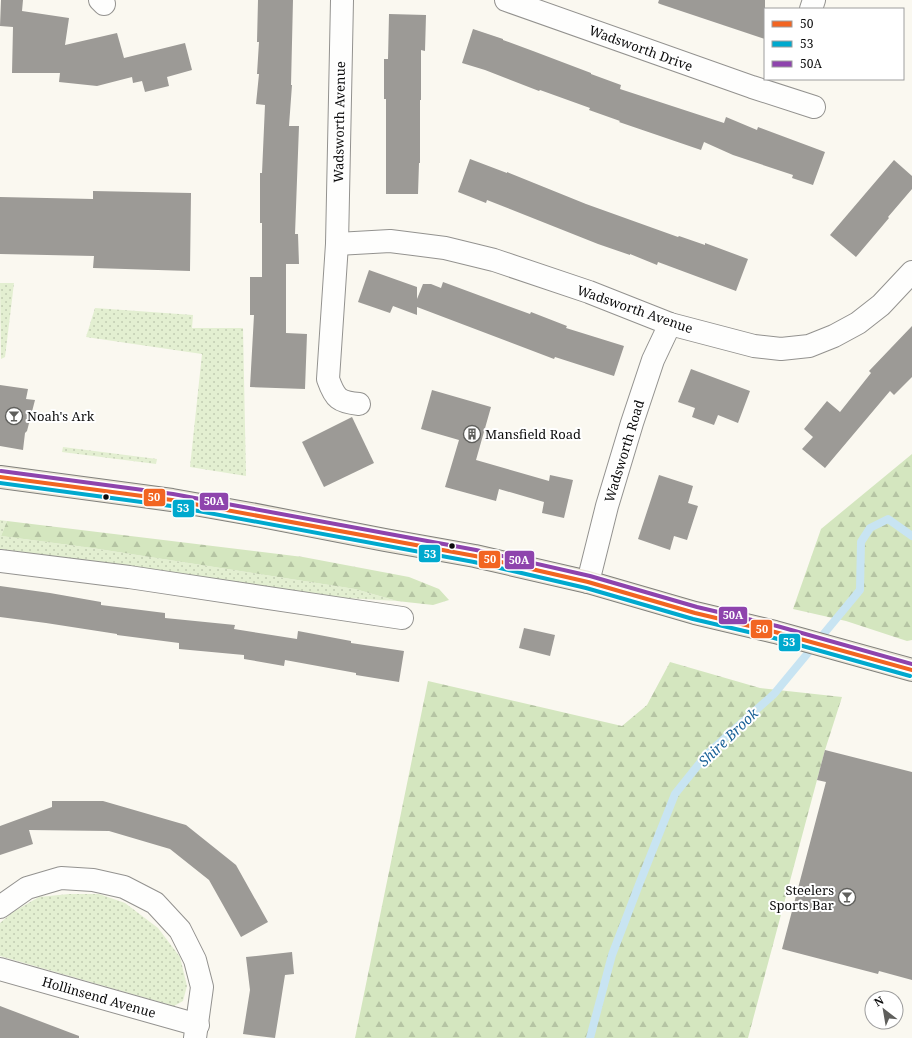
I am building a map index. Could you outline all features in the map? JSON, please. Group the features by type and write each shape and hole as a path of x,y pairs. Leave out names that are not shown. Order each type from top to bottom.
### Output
{"main road":[{"path":"0,477 172,500 475,556 588,582 912,670"}],"street":[{"name":"Wadsworth Avenue","path":"351,0 342,0 337,244 328,379 332,392 344,402 359,404"},
{"name":"Wadsworth Drive","path":"506,0 780,87 814,107"},
{"name":"Wadsworth Avenue","path":"337,244 390,241 445,248 494,260 589,292 670,324 754,346 781,349 809,346 834,336 858,323 881,305 912,272"},
{"name":"Wadsworth Road","path":"588,582 607,506 632,423 653,360 670,324"},
{"path":"0,561 129,577 402,618"},
{"name":"Hollinsend Avenue","path":"0,906 27,888 61,878 93,880 124,887 155,903 180,930 195,960 202,987 197,1032 0,969"}],"green space":[{"path":"0,283 14,283 5,357 1,359"},
{"path":"95,308 193,315 192,328 243,328 246,476 190,467 202,354 86,337"},
{"path":"63,447 157,459 156,464 62,452"},
{"path":"912,454 912,640 907,641 846,621 793,609 821,529"},
{"path":"0,520 7,521 1,536 92,548 355,589 397,601 346,598 0,549"},
{"path":"7,521 303,557 409,577 439,589 449,600 433,605 397,601 355,589 92,548 1,536"},
{"path":"670,662 760,688 842,697 825,750 748,1038 355,1038 428,681 622,726 647,705"},
{"path":"69,894 99,894 125,903 158,928 180,957 187,986 183,1001 174,1006 0,956 0,923 13,912 39,897"}],"building":[{"path":"1,0 23,0 22,11 69,18 65,45 117,33 124,58 185,43 192,70 167,77 169,86 145,92 142,81 133,83 132,77 97,86 59,82 60,73 12,73 13,27 0,26"},
{"path":"258,0 293,0 292,85 289,126 299,126 295,234 298,234 299,264 286,264 286,333 307,334 305,389 250,387 254,315 250,315 250,277 262,277 260,173 262,173 265,105 256,104 259,74 257,74 259,42 257,42"},
{"path":"659,0 765,0 764,39 660,4 658,3"},
{"path":"389,14 426,15 425,51 421,50 420,163 418,194 386,194 386,99 384,99 384,59 388,59"},
{"path":"473,29 503,39 621,85 620,89 724,123 726,117 757,130 758,127 825,152 813,185 792,178 793,175 733,155 704,142 701,150 619,122 620,121 589,110 590,108 462,63"},
{"path":"470,159 507,172 586,204 678,237 679,236 705,245 705,243 748,259 736,291 658,262 657,265 630,254 598,244 487,200 486,203 458,192"},
{"path":"894,160 912,176 912,189 856,257 830,235"},
{"path":"93,191 191,193 190,271 93,268 94,256 0,254 0,197 93,199"},
{"path":"369,270 417,287 417,299 423,284 431,284 441,288 443,282 530,314 531,312 567,326 566,328 624,346 614,376 555,357 554,359 417,307 417,315 393,306 390,313 358,302"},
{"path":"912,326 912,377 894,395 890,391 825,468 802,449 813,437 804,429 827,401 840,412 871,373 869,371"},
{"path":"691,369 750,391 738,423 718,415 714,425 692,417 695,408 678,402"},
{"name":"Noah's Ark","path":"0,385 28,389 26,399 35,400 27,431 25,433 23,450 0,446"},
{"path":"432,390 491,407 476,460 549,481 550,475 573,480 564,518 542,513 544,502 499,489 496,501 445,487 459,440 421,429"},
{"path":"352,417 374,463 324,487 302,442"},
{"path":"659,475 693,486 688,503 698,506 687,540 674,536 670,550 638,539"},
{"path":"0,586 101,602 101,605 165,613 165,618 235,625 234,629 297,639 298,631 351,641 351,643 404,651 399,682 356,675 356,673 285,660 284,666 244,659 244,655 179,649 179,643 0,617"},
{"path":"524,628 555,635 550,656 519,648"},
{"name":"Steelers Sports Bar","path":"825,750 912,772 912,980 879,971 878,974 782,949 826,782 817,780"},
{"path":"52,801 103,801 186,825 236,865 268,922 241,937 209,880 170,849 109,831 29,830 33,844 0,855 0,826 52,807"},
{"path":"292,952 294,974 285,975 275,1038 243,1034 250,990 246,957"},
{"path":"0,1006 79,1036 79,1038 0,1038"}],"waterway":[{"name":"Shire Brook","path":"590,1038 612,955 675,794 707,754 774,694 860,590 861,542 870,528 888,519 912,536"}],"transit line":[{"name":"50A","path":"1,471 173,494 476,550 590,576 697,607 777,626 912,664"},
{"name":"50","path":"0,477 172,500 475,556 588,582 695,613 775,632 912,670"},
{"name":"53","path":"0,483 171,506 474,562 586,588 693,619 774,638 910,676"}],"place":[{"name":"Noah's Ark","path":"14,416"},
{"name":"Mansfield Road","path":"472,434"},
{"name":"Steelers Sports Bar","path":"847,897"}]}
